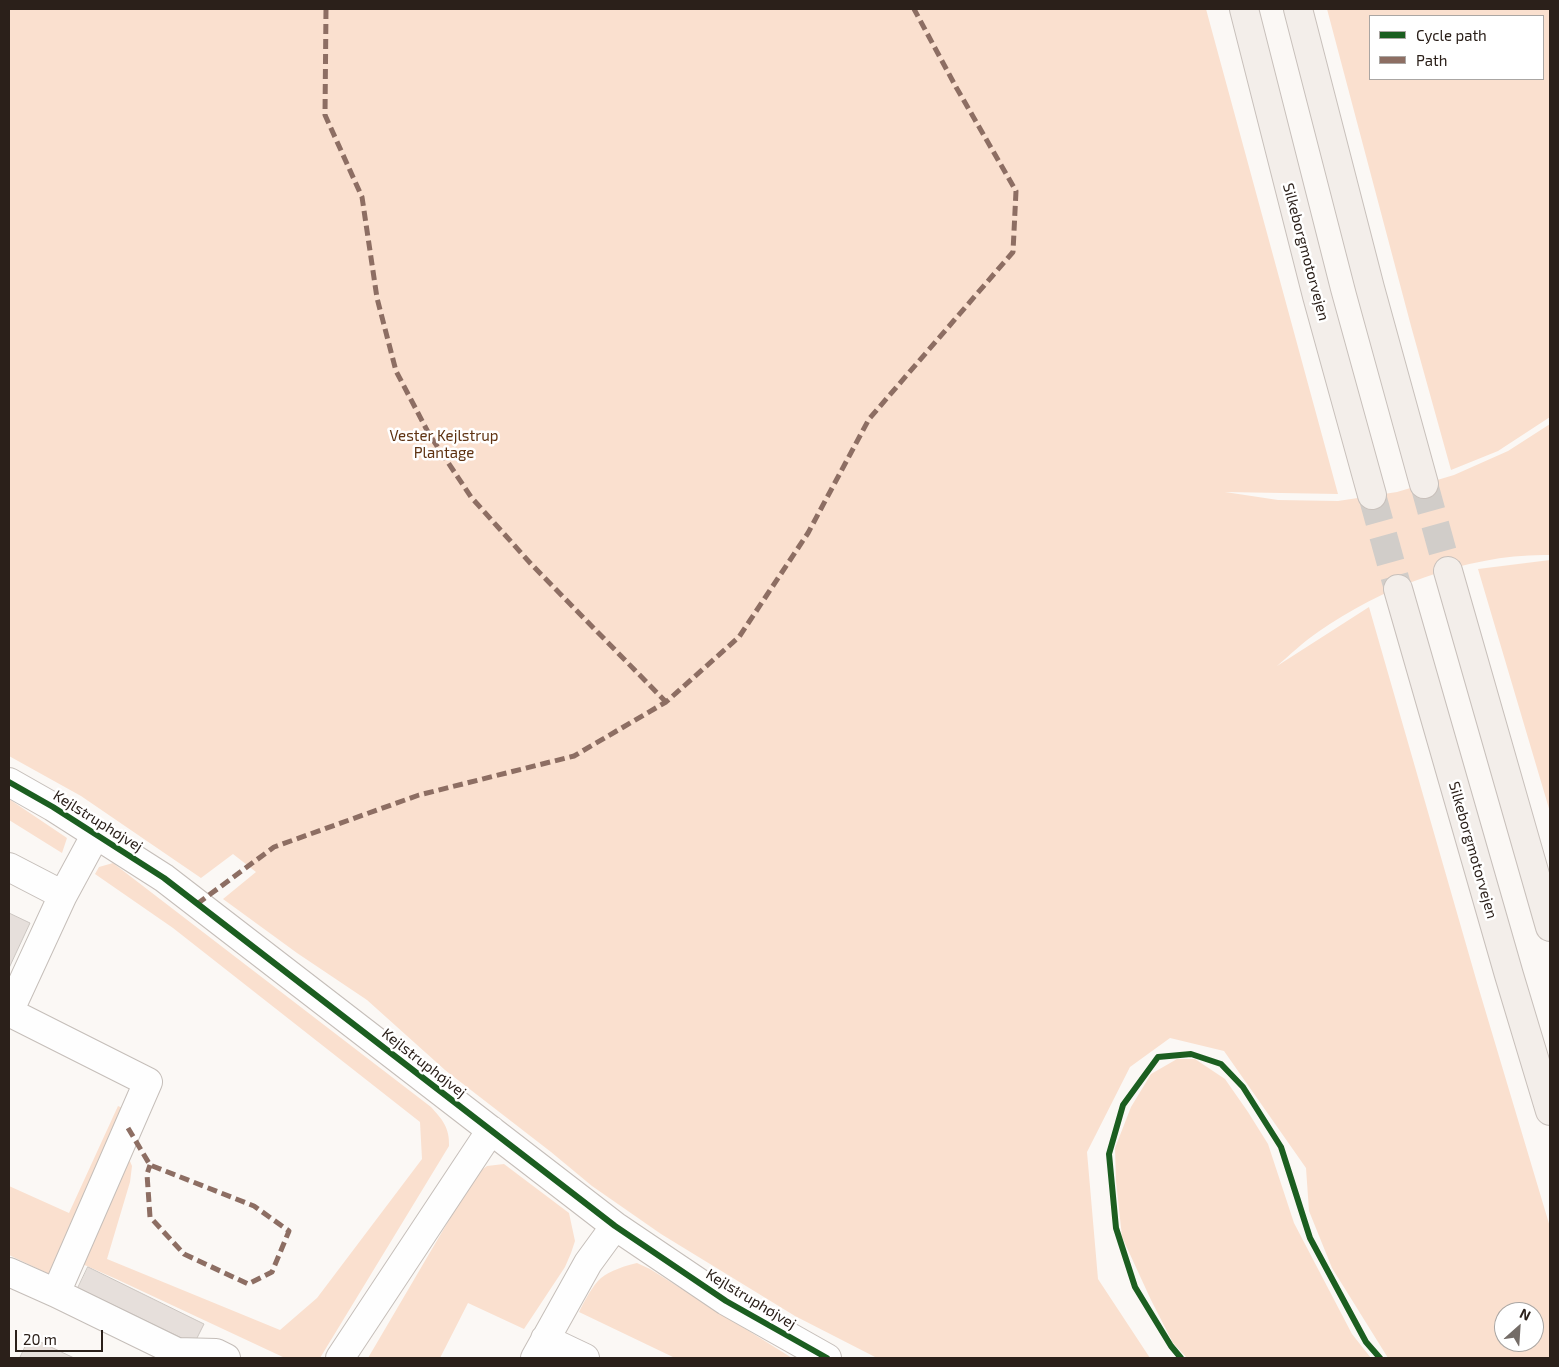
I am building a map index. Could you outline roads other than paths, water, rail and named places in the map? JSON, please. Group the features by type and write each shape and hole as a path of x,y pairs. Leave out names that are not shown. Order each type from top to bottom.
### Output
{"highway":[{"name":"Silkeborgmotorvejen","path":"1244,9 1317,296 1372,495"},
{"path":"1298,9 1370,288 1424,484"},
{"path":"1448,571 1550,927"},
{"name":"Silkeborgmotorvejen","path":"1398,589 1506,966 1550,1111"}],"street":[{"name":"Kejlstruphøjvej","path":"9,782 53,807 164,878 615,1226 726,1302 827,1358"},
{"path":"56,1293 148,1082 10,1012 63,895 96,834"},
{"path":"9,867 63,895"},
{"path":"340,1358 491,1130"},
{"path":"585,1358 540,1349 588,1263 615,1226"},
{"path":"9,1272 177,1352 216,1354 226,1358"}],"tunnel":[{"path":"1424,484 1448,571"},
{"path":"1372,495 1398,589"}],"park label":[{"name":"Vester Kejlstrup Plantage","path":"444,444"}]}
